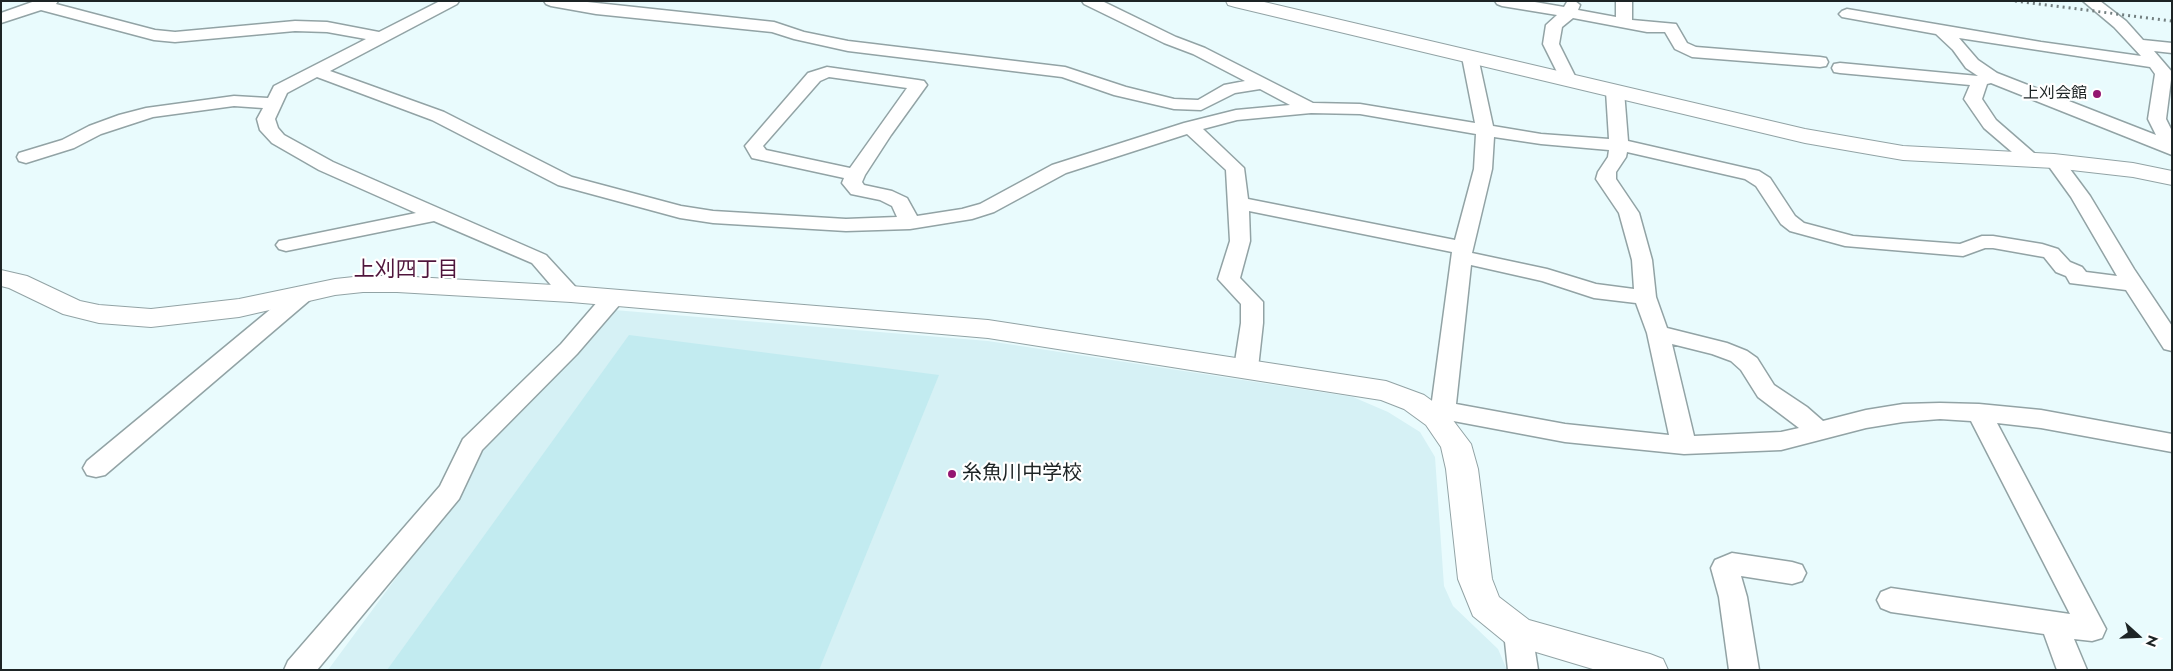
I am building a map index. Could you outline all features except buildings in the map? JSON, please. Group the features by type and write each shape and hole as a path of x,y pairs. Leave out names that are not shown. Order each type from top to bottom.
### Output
{"street":[{"path":"452,1 280,90 272,103 266,119 269,130 278,139 326,166 539,259 571,294"},
{"path":"551,1 596,9 774,27 800,36 848,46 1065,72 1120,91 1174,104 1201,105 1236,115"},
{"path":"1089,1 1170,40 1199,51 1260,84 1311,108"},
{"path":"1235,1 1805,136 1866,148 1942,156 2043,161 2133,170 2172,178"},
{"path":"1502,1 1571,7 1624,23 1647,27 1670,27 1681,46 1692,52 1820,62"},
{"path":"1624,1 1624,23"},
{"path":"2090,1 2120,24 2163,70 2157,119 2171,148"},
{"path":"1,18 46,3 154,35 191,36 295,26 327,27 379,38"},
{"path":"1569,80 1551,44 1554,25 1571,7"},
{"path":"1847,14 2163,70"},
{"path":"1941,30 1959,47 1986,79"},
{"path":"2140,44 2172,48"},
{"path":"1470,57 1485,129 1483,169 1462,253 1440,414 1456,444 1462,469 1475,579 1484,606 1518,632 1650,670"},
{"path":"1840,68 1986,79 2171,148"},
{"path":"316,71 438,116 564,181 680,212 713,217 846,225 910,223 965,216 987,208 1059,169 1190,127 1236,115 1311,108 1360,109 1541,139 1618,145 1752,175 1763,182 1788,220 1797,227 1852,242 1963,250 1982,242 1993,242 2051,253 2063,267 2075,272 2078,278 2133,284"},
{"path":"855,175 759,154 754,146 814,76 827,72 918,85 855,175 852,184 858,190 885,195 900,202 910,223"},
{"path":"1986,79 1973,99 1980,111 1990,124 2043,161 2080,196 2133,284 2161,312 2172,344"},
{"path":"1201,105 1230,89 1260,84"},
{"path":"1615,91 1617,158 1606,179 1628,213 1642,260 1645,298 1658,333 1684,445"},
{"path":"26,157 68,144 95,130 125,119 152,112 234,102 272,103"},
{"path":"1190,127 1235,168 1239,204 1240,241 1229,279 1252,302 1252,323 1246,368"},
{"path":"1239,204 1274,209 1382,233 1547,276 1594,291 1645,298"},
{"path":"286,245 438,214"},
{"path":"1,278 18,282 72,308 99,314 150,318 238,308 363,284 397,284 571,294 988,329 1386,391 1440,414 1565,433 1684,445 1781,441 1866,419 1903,413 1979,412 2041,419 2172,443"},
{"path":"96,468 303,294"},
{"path":"299,670 450,492 472,445 569,349 613,298"},
{"path":"1658,333 1719,348 1739,356 1749,364 1766,391 1798,413 1818,431"},
{"path":"1891,600 2092,629 1979,412"},
{"path":"1744,670 1733,598 1725,568 1732,564 1792,573"},
{"path":"2054,623 2072,670"},
{"path":"1518,632 1523,670"}],"shaded area":[{"name":"糸魚川中学校","path":"614,310 988,341 1353,397 1388,412 1420,432 1435,457 1444,586 1453,606 1498,649 1507,670 328,670 461,490 478,447"},
{"path":"629,335 939,375 819,670 387,670"}],"railway":[{"path":"2015,1 2172,21"}],"place":[{"name":"上刈会館","path":"2097,94"},
{"name":"糸魚川中学校","path":"952,474"}],"district":[{"name":"上刈四丁目","path":"406,271"}]}
